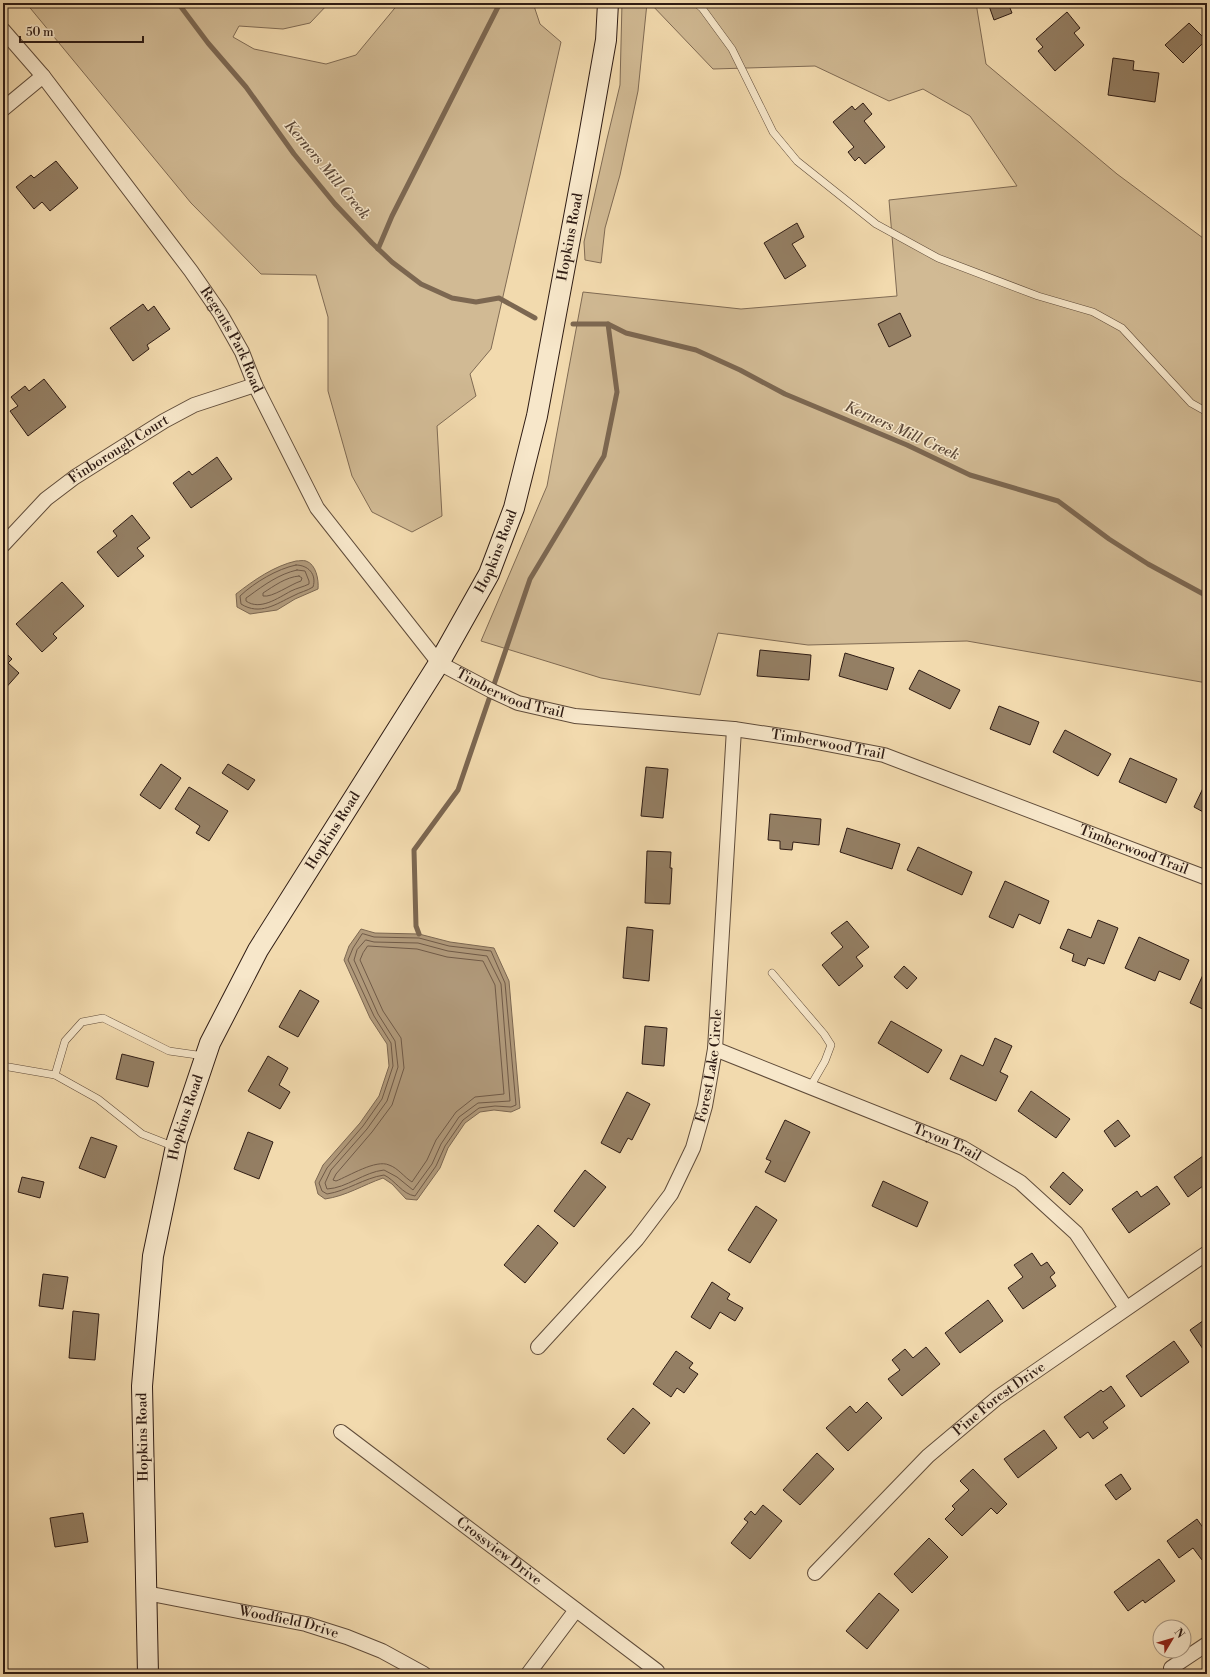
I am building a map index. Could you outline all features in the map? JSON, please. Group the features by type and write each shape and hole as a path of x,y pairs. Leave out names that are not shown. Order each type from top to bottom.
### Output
{"main road":[{"name":"Hopkins Road","path":"148,1674 142,1386 153,1256 175,1147 210,1043 258,950 439,663 489,574 514,508 537,416 606,40 608,3"}],"street":[{"name":"Regents Park Road","path":"3,30 43,76 191,271 216,307 242,352 255,385 318,508 439,663"},
{"path":"3,109 43,76"},
{"name":"Finborough Court","path":"3,545 46,499 75,477 164,421 194,405 255,385"},
{"name":"Timberwood Trail","path":"439,663 492,692 518,703 575,716 734,729 801,739 884,755 1207,878"},
{"name":"Forest Lake Circle","path":"538,1347 637,1239 671,1194 693,1148 705,1106 715,1049 734,729"},
{"name":"Tryon Trail","path":"715,1049 963,1148 1020,1182 1076,1233 1126,1308"},
{"name":"Pine Forest Drive","path":"815,1573 934,1451 997,1398 1207,1253"},
{"name":"Crossview Drive","path":"341,1432 657,1671"},
{"name":"Woodfield Drive","path":"146,1593 306,1624 347,1637 382,1651 424,1674"},
{"path":"528,1674 576,1610"},
{"path":"1171,1668 1207,1644"}],"lane":[{"path":"696,3 702,8 732,49 773,132 797,161 876,224 938,258 1038,296 1093,312 1122,328 1191,403 1207,412"},
{"path":"772,973 820,1029 830,1045 826,1061 810,1087"},
{"path":"55,1075 65,1041 82,1022 103,1018 169,1051 206,1056"},
{"path":"3,1066 55,1075 98,1099 142,1134 175,1147"}],"shaded area":[{"path":"26,3 329,3 310,23 283,29 239,26 233,37 254,49 326,64 356,55 399,3 533,3 540,24 561,42 491,349 470,374 476,396 437,426 442,516 412,532 372,512 352,476 328,391 328,317 316,275 261,274 191,203"},
{"path":"622,3 647,3 638,91 620,175 605,228 601,263 585,260 584,242 620,85"},
{"path":"650,3 976,3 986,64 1117,174 1207,241 1207,683 967,641 808,645 718,633 700,695 601,678 481,641 547,486 583,292 741,309 897,296 889,200 1017,186 970,116 923,89 889,101 815,66 713,69"}],"water":[{"path":"296,561 306,561 312,565 318,581 318,589 295,599 277,610 250,614 237,607 236,594 272,570"},
{"path":"361,929 375,933 419,934 450,942 494,948 509,981 520,1108 511,1112 494,1110 480,1112 465,1123 448,1148 440,1168 417,1200 406,1199 392,1184 383,1178 347,1193 325,1199 318,1194 315,1182 323,1165 360,1123 379,1096 389,1066 387,1044 370,1018 344,960 349,946"}],"building":[{"path":"988,3 1008,3 1012,13 994,20"},
{"path":"1067,12 1080,28 1074,33 1084,45 1055,71 1038,51 1043,47 1036,39"},
{"path":"1189,23 1206,40 1183,63 1165,45"},
{"path":"1113,58 1134,61 1133,70 1159,73 1155,102 1108,95"},
{"path":"863,103 872,114 864,121 885,147 865,164 859,157 855,161 848,152 854,147 833,122 852,106 855,110"},
{"path":"56,161 78,188 50,211 42,202 34,209 16,187 31,175 34,178"},
{"path":"3,220 8,226 3,231"},
{"path":"797,223 804,237 792,244 806,266 785,279 764,243"},
{"path":"143,304 148,311 154,306 170,329 147,345 149,349 133,361 110,328"},
{"path":"900,313 911,336 889,347 878,324"},
{"path":"44,379 66,407 28,436 10,411 18,406 11,397 25,386 29,391"},
{"path":"217,457 232,479 191,508 173,483 189,471 192,475"},
{"path":"132,515 150,538 137,548 144,556 118,577 97,552 117,536 113,531"},
{"path":"62,582 84,606 53,634 57,638 42,652 16,624"},
{"path":"3,650 12,659 8,663 19,673 3,691"},
{"path":"760,650 811,655 809,680 757,676"},
{"path":"845,653 894,668 887,690 839,676"},
{"path":"919,670 960,690 950,709 909,689"},
{"path":"999,706 1039,722 1030,745 990,729"},
{"path":"1065,730 1111,754 1098,776 1053,752"},
{"path":"1130,758 1177,779 1166,803 1119,782"},
{"path":"161,764 181,778 160,809 140,795"},
{"path":"228,764 255,780 248,790 222,773"},
{"path":"646,767 668,769 663,818 641,816"},
{"path":"1205,784 1207,785 1207,814 1194,807"},
{"path":"189,787 228,811 209,841 196,833 200,826 175,809"},
{"path":"770,814 821,819 819,845 793,842 792,850 780,849 780,841 768,840"},
{"path":"847,828 900,844 892,869 840,852"},
{"path":"918,847 972,872 962,895 907,870"},
{"path":"647,851 671,852 670,868 672,868 670,904 645,903"},
{"path":"1005,881 1049,901 1040,924 1019,914 1013,928 989,917"},
{"path":"1098,920 1118,928 1104,964 1088,958 1085,966 1072,961 1074,954 1060,948 1068,929 1091,938"},
{"path":"847,921 869,947 856,957 863,966 839,986 822,965 843,947 831,933"},
{"path":"627,927 653,930 649,981 623,978"},
{"path":"1139,937 1189,960 1180,980 1159,971 1155,981 1125,968"},
{"path":"904,966 917,978 907,989 894,977"},
{"path":"1207,966 1207,1011 1190,1003"},
{"path":"300,990 319,1001 298,1037 279,1027"},
{"path":"891,1021 942,1050 928,1073 878,1043"},
{"path":"645,1026 667,1028 664,1066 642,1064"},
{"path":"995,1038 1012,1046 1000,1072 1008,1076 996,1101 950,1079 961,1055 983,1066"},
{"path":"122,1054 154,1062 148,1087 116,1079"},
{"path":"268,1056 288,1068 279,1085 290,1092 280,1109 248,1091"},
{"path":"1031,1091 1070,1119 1056,1138 1018,1111"},
{"path":"627,1092 650,1104 632,1140 628,1138 620,1153 601,1143"},
{"path":"785,1120 810,1132 785,1182 765,1172 771,1161 766,1159"},
{"path":"1118,1120 1130,1136 1115,1147 1104,1131"},
{"path":"248,1132 273,1142 259,1179 234,1169"},
{"path":"91,1137 117,1146 105,1178 79,1168"},
{"path":"1207,1153 1207,1183 1188,1197 1174,1177"},
{"path":"585,1170 606,1187 574,1227 554,1211"},
{"path":"1063,1172 1083,1190 1070,1205 1050,1187"},
{"path":"22,1177 44,1182 40,1198 18,1192"},
{"path":"883,1181 928,1202 917,1227 872,1206"},
{"path":"1157,1186 1170,1204 1129,1233 1112,1209 1137,1191 1141,1197"},
{"path":"756,1206 777,1220 750,1263 728,1250"},
{"path":"538,1225 558,1243 525,1283 504,1265"},
{"path":"1032,1253 1041,1266 1047,1262 1055,1273 1050,1277 1056,1286 1023,1309 1008,1288 1023,1277 1014,1265"},
{"path":"43,1274 68,1277 63,1309 39,1306"},
{"path":"712,1282 730,1294 727,1299 743,1308 735,1321 720,1312 710,1329 691,1317"},
{"path":"988,1300 1003,1321 960,1353 945,1333"},
{"path":"73,1311 99,1314 95,1360 69,1358"},
{"path":"1207,1318 1207,1350 1205,1352 1190,1330"},
{"path":"1174,1341 1189,1362 1141,1397 1126,1376"},
{"path":"926,1347 940,1364 902,1396 888,1379 900,1370 892,1360 905,1349 913,1358"},
{"path":"676,1351 693,1363 689,1368 698,1374 684,1393 677,1388 671,1397 653,1384"},
{"path":"1111,1386 1125,1406 1103,1422 1108,1428 1093,1439 1088,1432 1080,1438 1064,1417 1101,1390 1103,1392"},
{"path":"867,1402 882,1418 848,1451 826,1428 850,1406 856,1413"},
{"path":"633,1408 650,1423 624,1454 607,1439"},
{"path":"1044,1430 1057,1448 1018,1478 1004,1459"},
{"path":"817,1453 834,1469 800,1505 783,1490"},
{"path":"973,1469 1007,1504 997,1514 991,1508 962,1536 945,1519 955,1509 952,1506 969,1490 960,1481"},
{"path":"1121,1474 1131,1489 1116,1500 1105,1485"},
{"path":"763,1505 782,1521 750,1559 731,1543 748,1522 744,1519 751,1511 755,1515"},
{"path":"83,1513 88,1542 55,1547 50,1518"},
{"path":"1197,1519 1204,1529 1207,1526 1207,1556 1202,1560 1193,1548 1179,1558 1167,1541"},
{"path":"929,1538 948,1557 912,1593 894,1574"},
{"path":"1159,1559 1175,1581 1145,1603 1143,1600 1128,1611 1114,1592"},
{"path":"879,1593 899,1610 867,1649 846,1631"}],"waterway":[{"name":"Kerners Mill Creek","path":"178,3 208,43 246,87 294,154 335,204 392,262 421,284 452,298 476,302 499,298 535,318"},
{"path":"378,249 392,216 500,3"},
{"name":"Kerners Mill Creek","path":"573,324 608,324 626,333 696,350 740,370 785,394 907,445 970,475 1058,501 1109,539 1148,564 1207,596"},
{"path":"419,934 416,926 414,850 458,790 530,579 604,456 617,392 608,324"}]}
